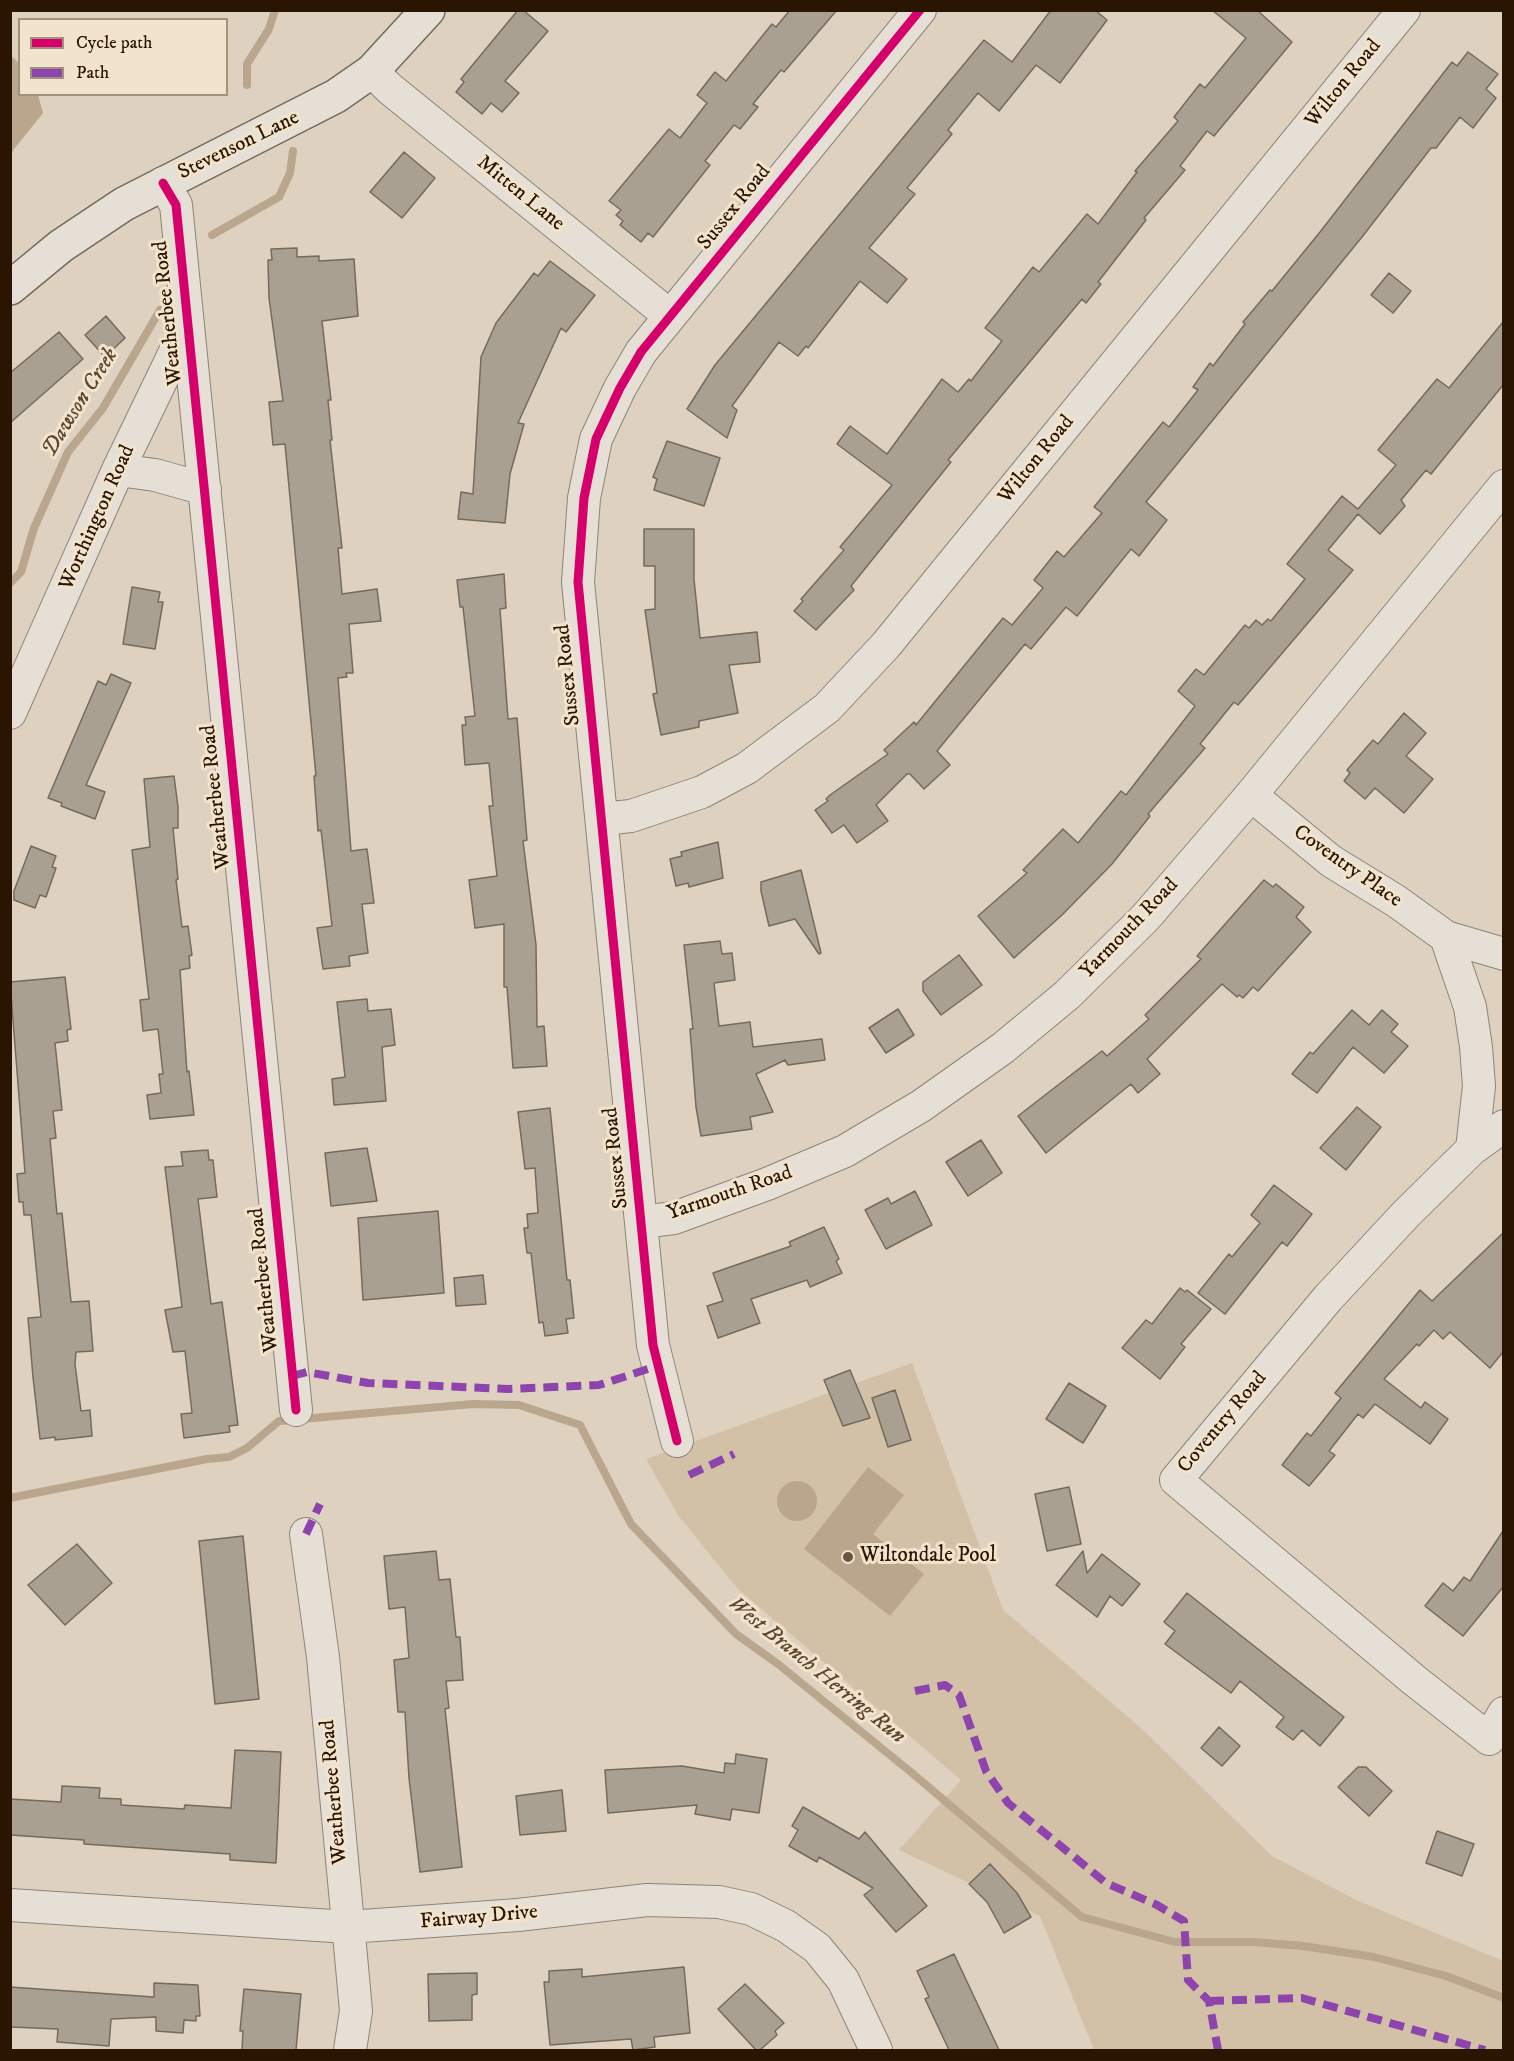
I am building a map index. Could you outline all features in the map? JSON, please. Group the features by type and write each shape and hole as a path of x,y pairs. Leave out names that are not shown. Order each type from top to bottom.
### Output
{"street":[{"name":"Stevenson Lane","path":"10,288 61,246 124,204 316,108 372,71 428,10"},
{"name":"Sussex Road","path":"677,1441 653,1345 578,582 584,498 596,439 636,361 670,316 920,10"},
{"name":"Wilton Road","path":"602,819 631,816 702,792 747,768 827,708 886,645 1404,10"},
{"name":"Mitten Lane","path":"372,71 389,88 670,316"},
{"name":"Weatherbee Road","path":"163,183 176,205 296,1410"},
{"name":"Worthington Road","path":"10,713 118,470 188,325"},
{"path":"118,470 154,475 205,489"},
{"name":"Yarmouth Road","path":"641,1222 674,1218 767,1184 845,1151 921,1106 1003,1048 1067,995 1145,918 1251,795 1503,486"},
{"name":"Coventry Place","path":"1251,795 1331,861 1396,901 1446,938 1503,954"},
{"path":"1446,938 1470,1007 1476,1047 1479,1086 1472,1149"},
{"name":"Coventry Road","path":"1496,1726 1176,1480 1328,1298 1406,1214 1472,1149 1503,1126"},
{"name":"Weatherbee Road","path":"306,1534 323,1657 356,2011 350,2050"},
{"name":"Fairway Drive","path":"10,1905 348,1927 518,1915 647,1900 719,1902 751,1909 786,1926 817,1948 843,1980 876,2050"}],"shaded area":[{"path":"11,56 18,62 18,96 38,96 43,113 11,153"},
{"path":"912,1363 1003,1610 1142,1729 1272,1856 1356,1900 1503,1959 1503,2050 1094,2050 1040,1916 899,1850 961,1780 737,1588 678,1515 646,1459"},
{"name":"Wiltondale Pool","path":"868,1467 904,1495 873,1534 924,1574 890,1616 804,1549"},
{"path":"797,1481 805,1482 811,1487 816,1493 816,1509 811,1515 805,1520 797,1521 789,1520 783,1515 778,1509 777,1501 778,1493 783,1487 789,1482"}],"building":[{"path":"518,10 523,10 548,31 505,81 519,93 502,112 491,103 482,114 456,92 464,82 461,79"},
{"path":"790,10 837,10 753,104 758,107 740,129 734,125 705,161 710,165 653,237 648,233 641,242 620,225 623,221 616,215 621,210 609,201 669,129 680,138 707,103 697,95 715,72 726,81 772,24 776,27"},
{"path":"1051,10 1095,10 1107,20 1060,83 1036,65 999,111 978,93 948,130 952,134 907,188 915,194 869,248 907,279 887,303 860,281 808,348 806,346 798,356 779,342 732,406 737,410 727,438 687,409 715,365 984,40 1012,62"},
{"path":"1212,10 1257,10 1292,42 1214,136 1207,131 1180,166 1185,170 1144,218 1146,220 1098,282 1101,284 1086,303 1082,299 948,460 951,462 851,586 854,590 816,630 794,611 803,601 801,599 844,550 840,547 892,485 837,444 850,426 887,454 942,379 958,392 969,379 971,381 1002,341 985,328 1033,267 1039,272 1087,214 1098,224 1137,172 1135,171 1178,121 1174,117 1200,84 1205,88 1246,38"},
{"path":"1468,52 1498,74 1486,89 1496,98 1473,128 1460,117 1436,148 1431,148 1362,237 1146,502 1167,520 1139,556 1131,549 1077,616 1066,607 1031,649 1025,644 937,751 950,765 924,789 910,774 907,774 876,805 888,821 857,843 844,825 832,833 815,810 828,801 826,799 830,795 888,754 884,750 914,722 916,725 1003,618 1012,625 1043,588 1034,580 1057,551 1064,557 1102,513 1094,507 1163,422 1169,427 1198,390 1193,387 1210,363 1213,366 1245,324 1243,322 1270,290 1272,291 1320,232 1452,62 1457,66"},
{"path":"404,152 435,178 402,218 370,192"},
{"path":"297,248 297,257 319,256 319,261 354,259 358,316 322,321 331,400 328,400 332,440 330,440 342,548 338,548 342,594 377,589 381,621 349,624 353,673 346,673 347,677 338,678 351,851 367,849 374,903 362,904 368,953 349,956 350,966 323,969 317,928 332,926 321,830 318,831 314,776 316,776 285,444 273,445 269,402 283,401 269,298 268,260 272,260 271,249"},
{"path":"550,261 595,295 566,332 561,328 518,423 524,424 510,474 505,523 458,519 461,492 473,494 481,357 496,323 534,273 538,276"},
{"path":"1389,273 1411,291 1393,313 1371,295"},
{"path":"106,316 125,338 105,357 85,335"},
{"path":"1503,322 1503,385 1431,474 1426,470 1401,500 1405,506 1380,534 1358,514 1328,550 1353,570 1238,705 1234,702 1200,744 1205,748 1148,814 1150,816 1112,864 1062,915 1014,958 978,916 1027,873 1023,870 1063,829 1078,843 1121,791 1126,795 1195,706 1178,691 1196,669 1204,675 1245,625 1249,628 1256,620 1262,625 1268,619 1271,621 1305,579 1287,564 1342,496 1358,509 1396,465 1378,450 1437,379 1449,388"},
{"path":"59,332 83,359 10,423 10,373"},
{"path":"667,441 720,458 704,506 654,490 657,479 653,477"},
{"path":"644,529 694,529 694,579 700,638 757,632 760,662 729,665 738,713 699,721 699,727 661,735 653,694 657,693 645,610 655,609 655,566 644,566"},
{"path":"504,574 506,608 500,609 508,719 517,718 527,840 523,841 536,945 537,1027 544,1026 547,1066 513,1068 507,987 504,987 504,924 475,928 469,880 497,876 489,806 493,806 489,763 465,765 462,725 466,725 465,717 475,716 463,607 460,607 457,580"},
{"path":"132,587 160,592 158,602 163,602 155,649 123,644"},
{"path":"111,674 131,683 86,785 105,792 95,819 61,806 62,803 48,798 98,681 106,685"},
{"path":"1404,713 1426,733 1406,756 1433,779 1404,813 1375,788 1365,799 1344,781 1350,773 1347,770 1373,740 1378,744"},
{"path":"174,776 178,807 178,828 173,828 178,879 176,880 182,927 188,926 192,955 189,956 190,968 180,970 187,1072 189,1071 194,1115 150,1119 147,1095 161,1093 159,1074 163,1074 158,1029 143,1031 140,1000 149,999 132,850 150,847 144,779"},
{"path":"718,842 723,878 689,887 688,883 676,886 670,859 682,856 681,852"},
{"path":"31,846 56,856 52,867 56,868 46,897 40,895 35,908 14,900 14,891"},
{"path":"801,870 821,953 819,954 795,919 769,926 761,891 761,882"},
{"path":"1264,880 1273,887 1276,884 1304,907 1296,917 1311,932 1258,991 1253,987 1243,998 1239,995 1237,997 1222,984 1147,1059 1160,1074 1138,1093 1131,1084 1046,1153 1018,1116 1102,1051 1107,1056 1149,1019 1145,1015 1201,959 1197,956"},
{"path":"720,941 722,954 732,953 735,980 714,983 719,1026 750,1022 753,1047 822,1039 825,1060 788,1065 785,1060 756,1074 773,1112 750,1117 752,1129 701,1136 696,1107 690,1029 693,1029 684,945"},
{"path":"959,955 982,985 941,1015 923,991 923,982"},
{"path":"65,977 71,1029 67,1030 68,1041 55,1043 62,1110 53,1111 56,1138 50,1139 57,1214 62,1213 71,1302 89,1301 93,1351 76,1352 75,1364 81,1411 90,1410 92,1436 55,1440 55,1437 40,1439 33,1377 28,1318 41,1317 31,1215 24,1215 23,1202 19,1202 17,1174 25,1173 10,982"},
{"path":"367,999 368,1011 391,1009 395,1045 382,1047 386,1101 334,1105 332,1079 345,1077 337,1002"},
{"path":"898,1009 914,1035 886,1053 869,1028"},
{"path":"1352,1010 1369,1025 1382,1010 1398,1024 1391,1032 1408,1046 1384,1073 1353,1047 1317,1093 1292,1074 1310,1052 1313,1054"},
{"path":"1357,1107 1381,1127 1346,1170 1320,1148"},
{"path":"550,1108 567,1280 570,1280 574,1318 566,1319 568,1333 545,1336 543,1322 539,1323 531,1253 527,1253 524,1228 528,1228 527,1214 538,1213 535,1168 525,1169 518,1112"},
{"path":"981,1140 1002,1173 968,1196 946,1162"},
{"path":"367,1148 377,1201 331,1206 325,1153"},
{"path":"208,1150 209,1160 213,1160 217,1197 198,1199 211,1304 222,1302 238,1425 229,1426 230,1432 184,1438 181,1414 192,1413 185,1351 173,1352 165,1310 182,1307 165,1167 183,1166 181,1152"},
{"path":"1274,1185 1312,1214 1287,1246 1282,1242 1225,1314 1198,1293 1229,1254 1232,1257 1260,1223 1251,1215"},
{"path":"915,1191 932,1225 886,1249 865,1210 888,1198 891,1204"},
{"path":"438,1211 444,1293 363,1300 358,1218"},
{"path":"824,1227 839,1259 836,1261 842,1273 810,1287 807,1280 751,1299 760,1323 718,1338 707,1306 723,1301 713,1273 791,1246 789,1242"},
{"path":"1503,1233 1503,1352 1490,1368 1450,1332 1443,1339 1434,1330 1419,1346 1417,1344 1384,1379 1421,1408 1425,1402 1448,1419 1430,1444 1375,1404 1363,1418 1358,1414 1329,1451 1335,1455 1309,1486 1282,1465 1307,1433 1311,1436 1341,1398 1335,1393 1420,1290 1432,1301"},
{"path":"483,1275 486,1304 456,1306 454,1278"},
{"path":"1180,1288 1185,1292 1187,1290 1211,1309 1181,1344 1185,1347 1160,1379 1122,1348 1146,1320 1152,1324"},
{"path":"850,1370 870,1418 843,1426 824,1380"},
{"path":"1069,1383 1106,1406 1083,1443 1046,1419"},
{"path":"895,1390 911,1440 888,1447 872,1398"},
{"path":"1069,1487 1081,1544 1047,1551 1035,1494"},
{"path":"1503,1531 1503,1587 1463,1636 1425,1606 1443,1583 1453,1591 1464,1577 1470,1581"},
{"path":"243,1536 259,1699 215,1704 199,1541"},
{"path":"77,1544 112,1583 65,1625 28,1585"},
{"path":"436,1551 439,1580 450,1579 456,1637 460,1637 463,1680 446,1681 449,1708 445,1709 462,1867 420,1872 409,1778 405,1712 398,1712 394,1660 409,1658 405,1607 389,1609 384,1556"},
{"path":"1083,1551 1087,1573 1102,1554 1140,1584 1122,1606 1110,1596 1097,1617 1056,1585"},
{"path":"1187,1593 1344,1717 1320,1746 1302,1730 1293,1740 1276,1727 1284,1717 1240,1681 1231,1693 1165,1644 1175,1631 1164,1622"},
{"path":"1219,1727 1240,1746 1222,1766 1201,1748"},
{"path":"235,1750 281,1752 276,1863 230,1860 230,1854 84,1844 84,1840 10,1835 10,1799 61,1802 62,1786 100,1788 99,1798 121,1799 121,1805 184,1809 185,1805 231,1808"},
{"path":"736,1754 767,1759 759,1813 732,1809 730,1820 695,1814 697,1805 608,1813 605,1770 682,1766 724,1773 725,1763 735,1764"},
{"path":"1358,1767 1366,1767 1392,1791 1369,1816 1338,1787"},
{"path":"562,1790 566,1831 520,1835 516,1796"},
{"path":"803,1807 859,1839 865,1832 927,1906 896,1932 864,1895 873,1888 819,1857 817,1862 789,1846 798,1830 792,1826"},
{"path":"1437,1831 1474,1844 1462,1876 1426,1863"},
{"path":"990,1864 1017,1893 1031,1917 1004,1933 987,1902 969,1884"},
{"path":"954,1954 999,2050 949,2050 925,1999 929,1997 917,1971"},
{"path":"684,1967 690,2033 654,2037 655,2047 633,2050 631,2039 550,2045 544,1982 549,1982 549,1971 582,1969 582,1977"},
{"path":"477,1973 477,1994 472,1995 472,2020 429,2021 428,1974"},
{"path":"154,1983 198,1985 200,2016 196,2016 196,2021 184,2020 183,2033 156,2031 156,2017 111,2019 109,2046 57,2042 58,2029 10,2027 10,1987 154,1997"},
{"path":"745,1984 784,2023 775,2031 777,2035 760,2050 756,2050 718,2009"},
{"path":"244,1989 301,1994 296,2050 242,2050 243,2031 240,2031"}],"waterway":[{"name":"Dawson Creek","path":"247,85 247,64 269,29 275,10"},
{"name":"Dawson Creek","path":"212,235 279,197 290,173 293,151"},
{"name":"Dawson Creek","path":"10,583 21,572 34,528 68,452 103,408 160,310"},
{"name":"West Branch Herring Run","path":"10,1498 207,1459 229,1457 247,1448 279,1421 473,1404 519,1405 580,1425 631,1524 736,1634 778,1664 912,1773 1082,1917 1175,1942 1254,1942 1303,1946 1374,1957 1446,1976 1504,1998"}],"marked path":[{"path":"292,1376 307,1372 368,1383 509,1389 599,1385 657,1366"},
{"path":"689,1475 734,1454"},
{"path":"306,1534 320,1504"},
{"path":"915,1691 945,1685 959,1695 986,1771 1008,1803 1106,1883 1157,1905 1184,1921 1188,1980 1209,2001 1218,2050"},
{"path":"1209,2001 1302,1998 1485,2050"}],"cycle path":[{"path":"677,1441 653,1345 578,582 584,498 596,439 620,388 641,352 920,10"},
{"path":"163,183 176,205 296,1410"}],"place":[{"name":"Wiltondale Pool","path":"848,1557"}]}
